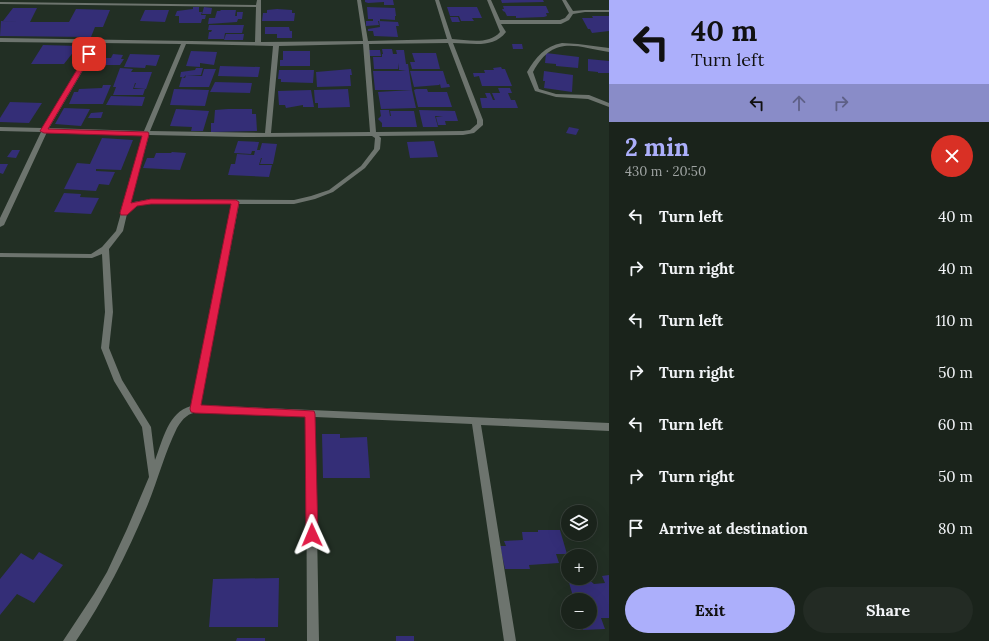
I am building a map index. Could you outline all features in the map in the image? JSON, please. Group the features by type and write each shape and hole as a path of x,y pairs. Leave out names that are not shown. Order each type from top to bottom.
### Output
{"street":[{"path":"258,44 259,0"},
{"path":"124,213 134,204 151,201 294,202 313,198 331,191 363,167 377,148 378,138 373,134 366,44 359,0"},
{"path":"0,129 146,134 373,134 472,132 480,125 480,120 450,41 437,0"},
{"path":"0,46 2,40 258,44 366,44 450,41 488,42 498,38 503,32 489,0"},
{"path":"564,0 571,13"},
{"path":"0,3 258,6"},
{"path":"498,22 561,22 567,19 571,13 585,11 609,11"},
{"path":"0,224 44,131 97,42"},
{"path":"0,255 92,256 105,248 119,231 146,134 184,43"},
{"path":"268,134 276,44"},
{"path":"609,50 563,44 551,47 537,60 530,72 537,90 545,94 560,97 577,96 591,98 609,106"},
{"path":"195,409 236,202"},
{"path":"105,248 109,312 105,348 118,381 146,427 154,477"},
{"path":"69,641 84,621 112,576 134,528 174,426 184,412 195,409 609,428"},
{"path":"310,414 313,641"},
{"path":"476,421 510,641"}],"building":[{"path":"365,0 393,0 394,5 384,5 384,2 368,3 365,2"},
{"path":"501,0 543,0 544,2 502,3"},
{"path":"503,6 546,6 549,13 546,13 547,16 544,17 516,18 516,16 507,16 502,9 504,9"},
{"path":"193,7 199,7 199,12 202,12 201,15 206,15 205,19 202,19 201,23 179,23 179,16 175,16 177,11 193,9"},
{"path":"204,7 212,8 211,14 202,14"},
{"path":"367,7 395,8 395,20 380,19 380,21 378,21 379,25 366,26 366,21 373,21 373,19 368,19"},
{"path":"447,7 477,7 482,18 472,18 474,21 461,21 459,16 450,16"},
{"path":"13,8 37,8 30,22 69,22 76,9 110,10 103,27 95,27 91,37 0,36 1,21 22,22 3,21"},
{"path":"145,10 169,10 165,22 140,21"},
{"path":"236,10 235,16 237,16 237,12 243,12 242,19 238,19 237,22 208,24 209,18 215,18 217,11"},
{"path":"267,10 292,10 292,13 295,13 294,21 262,21 263,13 267,13"},
{"path":"592,16 609,16 609,31 592,33 582,18 593,18"},
{"path":"450,17 458,17 460,22 452,22"},
{"path":"379,21 398,22 399,26 396,26 398,37 374,36 373,31 368,31 368,29 380,27"},
{"path":"209,25 244,25 242,33 225,33 224,39 208,39 209,32 212,30 208,30"},
{"path":"265,27 289,27 290,31 292,31 292,38 277,38 277,34 265,34"},
{"path":"226,34 244,34 243,40 224,40"},
{"path":"512,44 522,44 523,49 513,49"},
{"path":"43,45 78,46 64,64 31,64"},
{"path":"382,49 392,49 393,54 383,54"},
{"path":"368,50 380,50 381,56 368,56"},
{"path":"396,50 404,50 412,90 375,90 373,71 406,71 399,70 398,63 398,69 374,69 373,57 382,57 382,54 397,54"},
{"path":"191,51 217,52 214,65 200,63 200,67 186,66"},
{"path":"283,51 310,51 310,66 280,66 280,60 283,60"},
{"path":"412,53 436,53 440,69 412,69 410,62 415,62"},
{"path":"546,53 579,57 578,68 556,66 556,64 545,63"},
{"path":"113,54 123,55 121,59 124,59 120,65 92,65 96,58 111,58"},
{"path":"130,54 160,55 156,66 146,65 145,68 124,67"},
{"path":"588,59 609,61 609,73 588,71"},
{"path":"220,66 260,67 258,77 218,76"},
{"path":"501,67 502,69 505,69 512,86 482,86 479,76 474,77 473,73 485,73 484,70 494,70 493,68"},
{"path":"120,68 133,69 131,72 152,72 146,89 134,88 135,83 133,89 145,89 143,95 113,95 116,87 113,87"},
{"path":"196,68 203,68 201,75 187,75 202,76 204,69 216,69 209,87 179,87 182,77 180,77 181,72 195,70"},
{"path":"351,69 351,86 317,87 316,72"},
{"path":"279,70 314,70 313,83 281,82 281,79 278,79"},
{"path":"410,71 443,71 447,84 449,84 450,87 441,88 440,84 414,87"},
{"path":"544,71 573,75 572,92 544,88"},
{"path":"215,82 252,83 250,93 210,92"},
{"path":"103,85 111,85 103,104 69,104 74,92 78,92 79,89 102,88"},
{"path":"498,88 510,88 512,93 508,93 511,100 515,100 518,108 482,108 480,98 487,98 485,93 490,93 493,100 495,100 492,93 500,93"},
{"path":"174,89 209,90 205,106 170,105"},
{"path":"348,89 350,107 318,108 318,103 315,103 314,90"},
{"path":"427,89 428,92 447,92 452,107 418,107 414,90"},
{"path":"311,90 314,107 303,107 303,105 286,108 285,105 279,105 278,91"},
{"path":"412,90 416,108 381,109 378,92"},
{"path":"111,96 145,97 142,106 106,105"},
{"path":"10,102 42,103 29,123 0,122 0,118"},
{"path":"64,108 90,109 81,126 55,124"},
{"path":"176,109 209,111 203,131 191,131 192,127 170,126"},
{"path":"252,109 252,114 256,114 257,131 211,132 211,123 214,123 215,110"},
{"path":"380,110 389,110 390,116 390,111 414,111 417,127 382,127 382,123 378,119 381,116"},
{"path":"419,110 455,111 458,121 445,121 446,125 438,125 436,117 443,116 435,116 438,127 423,127"},
{"path":"103,112 101,118 88,118 91,113"},
{"path":"569,127 579,129 576,135 566,133"},
{"path":"102,138 133,140 121,170 96,169 96,171 115,172 109,185 99,184 96,191 64,189 77,163 90,164"},
{"path":"238,141 259,142 257,150 260,150 262,143 277,144 273,164 260,164 261,158 259,165 272,165 269,177 228,175 231,164 235,164 237,154 254,155 255,151 252,151 251,154 234,153"},
{"path":"434,141 438,157 410,158 407,142"},
{"path":"12,150 20,150 16,158 7,157"},
{"path":"156,153 186,153 180,170 143,168 147,158 154,158"},
{"path":"0,164 8,164 3,174 0,173"},
{"path":"64,193 81,194 80,197 99,198 91,214 54,212"},
{"path":"322,434 340,434 340,438 367,437 370,478 323,478"},
{"path":"538,530 560,530 561,541 563,541 566,549 561,549 561,554 556,554 559,563 529,565 530,569 505,569 500,546 506,546 504,541 523,540 522,532 538,532"},
{"path":"39,552 63,565 34,603 17,594 0,615 0,579 21,553 33,560"},
{"path":"609,575 609,618 601,618 605,629 583,630 597,629 597,593 572,593 570,585 597,585 597,584 605,583 602,576"},
{"path":"279,578 278,627 209,627 213,579"},
{"path":"396,636 414,636 414,641 396,641"},
{"path":"237,638 265,638 265,641 236,641"}],"route":[{"path":"89,54 44,131 146,134 124,213 134,204 151,201 236,202 195,409 310,414 312,535"}]}
